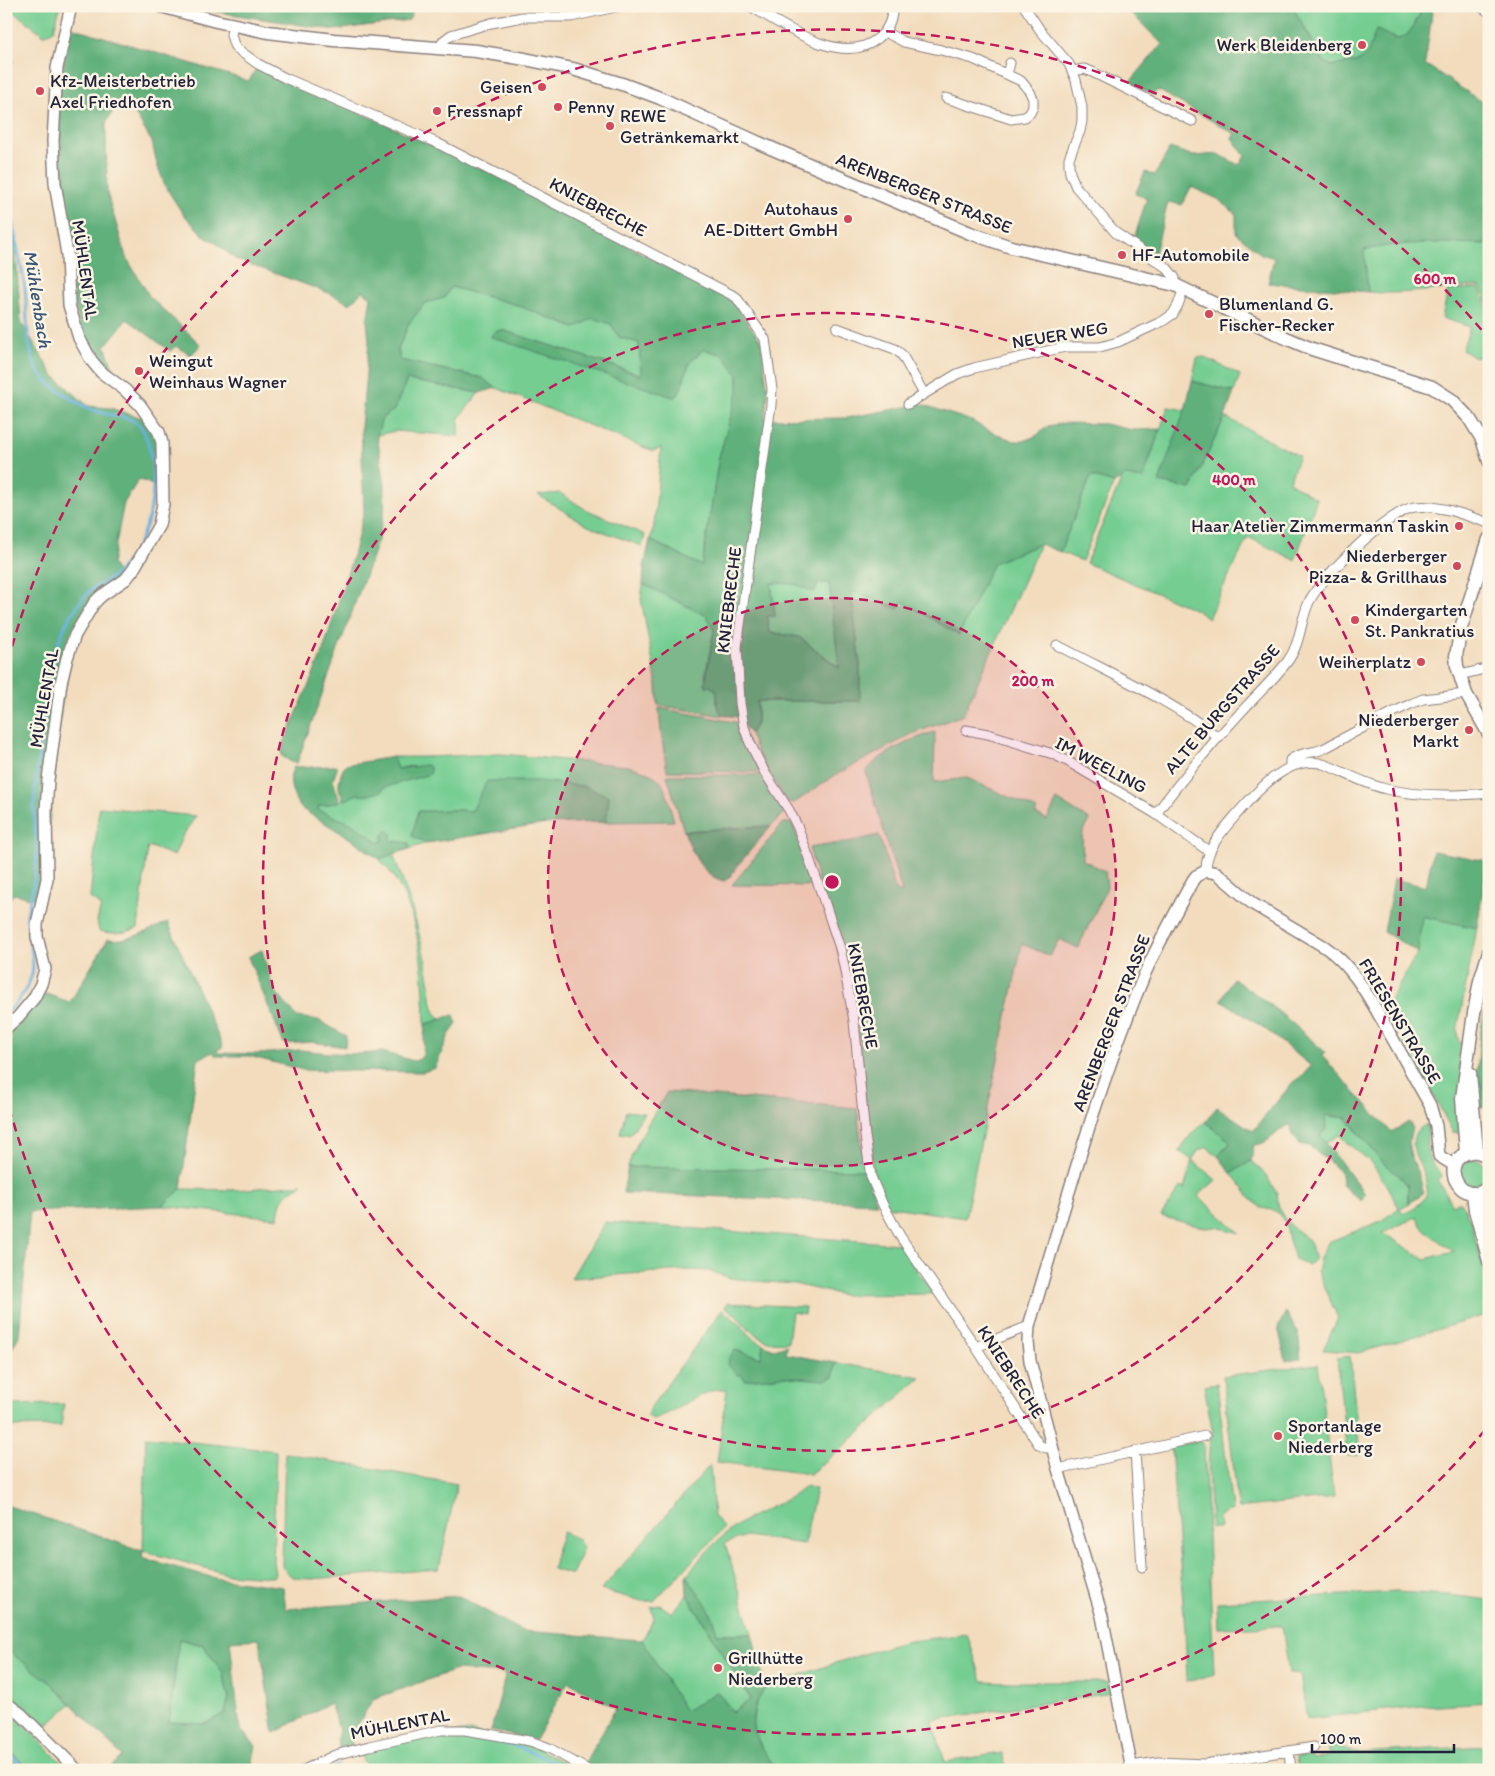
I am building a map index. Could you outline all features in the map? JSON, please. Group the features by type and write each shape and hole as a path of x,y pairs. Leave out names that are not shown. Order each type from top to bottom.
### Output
{"main road":[{"name":"ARENBERGER STRASSE","path":"161,6 233,25 278,33 334,40 476,51 525,59 573,69 649,93 760,143 986,239 1049,257 1108,269 1179,287 1303,345 1343,360 1422,383 1442,393 1462,409 1476,428 1484,444 1489,461"},
{"path":"1489,539 1459,637 1456,656 1466,694 1489,734"},
{"path":"1472,1152 1462,1098 1480,981 1489,952"},
{"path":"1481,1190 1462,1190 1454,1176 1454,1165 1459,1158 1472,1152 1489,1158"},
{"path":"1481,1190 1489,1223"},
{"path":"1481,1190 1474,1210 1489,1261"}],"street":[{"name":"MÜHLENTAL","path":"6,1028 34,998 41,984 45,969 37,937 37,924 46,879 48,780 61,683 67,658 75,636 94,603 126,579 142,556 159,525 163,504 162,443 159,432 140,405 125,390 101,372 91,360 79,338 69,305 68,254 55,183 53,141 57,68 71,6"},
{"path":"440,49 443,40 451,35 491,23 523,18 571,17 620,6"},
{"path":"750,6 804,38 830,46 851,48 873,42 885,32 891,19 893,6"},
{"path":"1024,6 1040,30 1070,64 1079,92 1082,121 1069,158 1072,180 1116,233 1171,271 1179,287"},
{"path":"1480,6 1489,12"},
{"name":"KNIEBRECHE","path":"233,25 230,35 237,49 285,78 445,147 736,297 765,339 772,389 737,647 742,720 750,744 765,773 789,810 798,828 840,948 854,1021 864,1136 871,1176 883,1205 900,1236 976,1347 1039,1444 1046,1448 1052,1446"},
{"path":"885,32 899,40 957,54 1021,81 1030,92 1033,99 1033,107 1025,117 1011,119 1003,118 946,98"},
{"path":"1007,74 1010,63"},
{"path":"1073,71 1084,69 1090,71 1192,121"},
{"name":"NEUER WEG","path":"908,404 957,374 974,368 1065,347 1100,347 1118,342 1163,321 1173,314 1178,305 1179,287"},
{"path":"837,328 895,349 902,355 924,394"},
{"name":"ALTE BURGSTRASSE","path":"1156,814 1175,787 1293,654 1309,602 1315,592 1331,573 1369,536 1413,507 1432,507 1489,523"},
{"path":"1057,645 1169,704 1198,721 1218,737"},
{"path":"1460,675 1489,668"},
{"path":"1290,767 1290,760 1295,757 1321,750 1414,702 1423,699 1466,694"},
{"name":"IM WEELING","path":"966,730 988,734 1053,754 1156,814 1210,852"},
{"path":"1206,871 1206,862 1210,852 1224,829 1246,803 1276,776 1290,767 1304,762 1318,762 1374,786 1410,793 1453,796 1489,793"},
{"name":"FRIESENSTRASSE","path":"1206,871 1223,876 1253,904 1330,950 1349,968 1363,987 1430,1105 1436,1126 1439,1156 1454,1165"},
{"name":"ARENBERGER STRASSE","path":"1132,1768 1102,1616 1058,1469 1030,1361 1029,1326 1085,1141 1138,989 1192,880 1206,871"},
{"path":"976,1347 1029,1326"},
{"path":"1058,1469 1205,1436"},
{"path":"1135,1451 1142,1567"},
{"path":"6,1703 21,1714 77,1770"},
{"name":"MÜHLENTAL","path":"304,1770 335,1755 369,1746 441,1730 465,1730 530,1741 549,1748 588,1770"},
{"path":"1132,1768 1158,1762 1205,1764 1314,1747"},
{"path":"1289,1751 1292,1770"}],"green space":[{"path":"6,6 60,6 54,30 44,35"},
{"path":"191,6 415,6 409,20 335,30 217,12"},
{"path":"1119,6 1292,6 1321,59 1331,66 1359,61 1368,53 1376,30 1394,38 1404,37 1409,33 1424,6 1433,6 1425,64 1479,100 1489,103 1489,244 1411,244 1364,250 1368,292 1268,283 1274,258 1261,254 1236,233 1236,214 1218,199 1191,187 1182,205 1168,202 1155,253 1133,242 1147,198 1135,194 1145,172 1155,175 1170,148 1194,156 1218,154 1239,165 1245,156 1232,138 1235,134 1158,90 1153,95 1130,82 1162,44 1131,13"},
{"path":"1292,6 1424,6 1407,35 1402,38 1391,36 1359,61 1331,66 1321,59"},
{"path":"71,27 249,81 258,65 489,172 732,301 761,341 768,393 765,419 846,418 921,404 972,421 985,429 1014,441 1023,441 1036,436 1048,426 1064,423 1105,424 1132,430 1160,429 1143,479 1125,476 1114,483 1091,476 1060,552 1040,544 993,563 959,635 902,601 898,609 851,591 860,665 860,701 757,701 757,722 750,734 738,717 722,715 717,706 717,691 710,686 707,687 705,684 714,630 707,616 643,584 644,567 650,540 702,566 719,457 738,392 738,375 723,355 704,349 690,362 678,395 675,398 491,337 494,332 502,330 641,375 639,343 619,337 611,324 593,318 575,328 514,304 451,287 444,298 425,303 409,323 398,349 400,360 482,378 496,388 479,393 407,380 394,410 382,418 377,436 385,484 384,513 378,540 297,763 293,763 282,756 281,750 322,654 354,552 364,512 361,427 369,341 367,321 371,297 363,291 350,304 329,293 235,259 214,241 206,238 183,214 165,186 152,142 129,104 117,104 106,123 107,193 126,257 150,297 201,345 191,355 176,346 170,351 127,319 105,346 116,376 102,365 87,342 80,327 74,299 57,160 60,83","holes":["771,583 796,584 814,592 819,583 829,583 839,668 799,637 769,632 767,616 775,616"]},
{"path":"6,198 12,205 21,322 53,375 88,406 110,408 146,419 156,436 159,488 139,479 124,503 112,564 122,579 78,619 68,639 44,872 39,900 14,894 6,903"},
{"path":"1425,242 1489,244 1489,307 1480,286 1396,293 1368,292 1363,250 1387,245"},
{"path":"451,287 514,304 575,328 593,318 611,324 619,337 639,343 642,375 502,330 491,336 596,371 678,395 690,362 704,349 723,355 738,375 738,392 719,457 702,566 650,540 654,526 661,448 653,451 494,387 482,378 400,360 398,349 409,323 425,303 444,298"},
{"path":"1479,288 1489,313 1489,353 1475,358 1462,350 1470,327 1442,318 1448,290"},
{"path":"1204,357 1240,375 1234,392 1192,381 1197,358"},
{"path":"407,380 479,393 459,418 459,436 395,431 377,435 382,418 394,410"},
{"path":"1192,381 1234,392 1225,417 1191,489 1159,482 1185,410"},
{"path":"1168,407 1185,410 1160,482 1191,489 1225,417 1299,456 1289,482 1317,499 1295,560 1248,537 1208,618 1196,610 1086,563 1122,478 1125,475 1143,479"},
{"path":"1091,476 1114,483 1082,561 1060,552"},
{"path":"560,493 585,509 645,535 642,546 588,526 538,495"},
{"path":"1040,544 963,715 912,734 832,777 794,803 786,801 758,754 750,734 757,722 757,701 859,701 860,665 851,591 898,609 902,601 959,635 993,563"},
{"path":"771,583 796,584 814,592 819,583 829,583 840,668 799,637 768,632 767,615 775,616"},
{"path":"643,584 707,616 714,630 705,677 710,686 717,691 717,706 723,716 658,705 657,685 641,599"},
{"path":"659,708 740,723 761,772 667,771"},
{"path":"935,732 934,782 967,778 1037,810 1035,814 1047,820 1057,800 1090,820 1082,835 1083,860 1105,871 1107,887 1078,948 1059,939 1050,956 1022,944 965,1218 886,1206 873,1170 857,1020 809,848 879,835 896,892 902,892 866,772 887,753 917,738"},
{"path":"501,754 628,766 641,770 657,778 662,784 674,821 606,822 609,796 472,811 418,811 412,836 427,843 409,849 409,843 383,840 379,843 373,838 318,810 319,806 334,803 357,794 363,796 373,794 382,791 382,788 430,773 410,766 397,769 393,757"},
{"path":"393,757 397,769 426,765 430,767 430,774 382,788 382,791 373,794 363,796 357,794 346,800 343,799 339,782 345,765"},
{"path":"338,766 333,780 339,799 338,802 319,806 318,810 355,825 379,843 383,840 383,835 387,829 392,834 391,841 409,843 409,849 379,859 302,809 292,789 291,777 294,767"},
{"path":"667,775 763,775 784,807 783,814 771,826 684,831"},
{"path":"487,781 538,781 583,786 609,796 606,822 546,824 427,843 412,836 418,811 472,811"},
{"path":"99,807 196,816 183,835 174,856 148,846 138,928 128,931 114,933 99,931 97,921 101,906 90,898"},
{"path":"783,823 792,823 815,886 732,885"},
{"path":"771,826 729,878 724,881 716,878 703,868 694,854 684,831"},
{"path":"1433,851 1487,861 1477,928 1422,916 1418,952 1384,932 1394,879 1426,887"},
{"path":"393,854 419,932 434,1011 441,1018 436,1022 425,1024 421,959 411,915 393,875 379,859"},
{"path":"1421,916 1477,928 1457,1031 1459,1043 1464,1043 1461,1133 1453,1132 1451,1129 1427,1083 1400,1039 1406,1035 1389,1002 1418,952"},
{"path":"168,922 223,1047 217,1050 218,1053 259,1054 300,1050 361,1054 382,1052 414,1061 420,1059 423,1055 425,1024 454,1015 457,1024 449,1035 435,1068 423,1072 303,1070 249,1056 216,1056 213,1052 198,1059 181,1189 162,1206 30,1212 19,1336 6,1359 6,1032 21,1020 43,993 70,1002 108,939 131,937"},
{"path":"262,950 273,989 297,1017 318,1020 346,1036 345,1047 312,1042 284,1044 248,957"},
{"path":"1233,979 1269,1004 1325,1052 1322,1056 1391,1132 1409,1122 1413,1128 1409,1145 1410,1153 1422,1184 1423,1192 1419,1197 1408,1204 1408,1186 1399,1175 1385,1165 1347,1118 1326,1115 1327,1129 1320,1135 1365,1194 1361,1201 1342,1185 1341,1173 1309,1146 1300,1144 1293,1137 1291,1125 1282,1128 1266,1142 1254,1145 1251,1161 1231,1173 1218,1156 1231,1142 1205,1122 1217,1107 1253,1131 1293,1082 1311,1066 1264,1028 1221,1000"},
{"path":"1489,985 1489,1106 1481,1108 1477,1076 1480,1036"},
{"path":"667,1092 857,1108 865,1170 628,1167 640,1138"},
{"path":"626,1111 644,1113 630,1135 620,1133"},
{"path":"1325,1115 1346,1118 1385,1165 1399,1175 1408,1186 1408,1204 1400,1208 1403,1214 1421,1202 1427,1191 1413,1141 1417,1132 1427,1124 1428,1153 1430,1160 1442,1177 1437,1179 1452,1205 1462,1203 1471,1222 1489,1292 1489,1314 1359,1353 1323,1350 1338,1318 1317,1271 1320,1258 1328,1242 1381,1221 1399,1208 1380,1175 1366,1158 1339,1135 1326,1143 1319,1134","holes":["1416,1217 1424,1230 1454,1252 1425,1259 1383,1233"]},
{"path":"1205,1122 1231,1142 1218,1156 1207,1147 1198,1151 1192,1160 1179,1151 1192,1133"},
{"path":"1474,1159 1483,1163 1487,1172 1483,1181 1474,1185 1465,1181 1461,1172 1465,1163"},
{"path":"1192,1160 1216,1180 1198,1196 1240,1233 1216,1227 1205,1228 1161,1216 1180,1187 1184,1189"},
{"path":"1251,1161 1266,1175 1277,1194 1279,1209 1286,1221 1308,1240 1315,1258 1309,1265 1295,1259 1285,1222 1276,1211 1262,1208 1255,1203 1231,1173"},
{"path":"628,1167 865,1170 877,1203 623,1193"},
{"path":"303,1184 284,1197 280,1205 278,1218 162,1206 181,1189 236,1190"},
{"path":"605,1222 899,1244 933,1294 842,1295 794,1284 730,1278 709,1271 687,1270 571,1278"},
{"path":"727,1303 805,1307 804,1314 792,1312 788,1342 777,1343 767,1341 753,1332 725,1307"},
{"path":"722,1310 741,1325 752,1338 763,1344 761,1358 735,1350 745,1380 782,1376 812,1379 833,1377 836,1363 921,1377 810,1474 717,1462 727,1389 707,1393 653,1419 647,1415 650,1408"},
{"path":"1286,1312 1298,1332 1301,1359 1286,1361 1278,1327"},
{"path":"763,1344 774,1349 787,1345 786,1354 836,1363 833,1377 825,1380 782,1376 745,1380 742,1375 738,1375 728,1365 729,1358 735,1350 761,1358"},
{"path":"1350,1356 1360,1455 1347,1456 1337,1358"},
{"name":"Sportanlage Niederberg","path":"1318,1364 1334,1497 1238,1508 1223,1376"},
{"path":"1217,1383 1232,1510 1219,1517 1220,1528 1211,1528 1208,1465 1210,1441 1213,1434 1204,1385"},
{"path":"64,1404 61,1426 6,1427 6,1405"},
{"path":"146,1437 276,1451 273,1562 275,1574 273,1577 227,1574 143,1551"},
{"path":"1199,1441 1204,1445 1214,1674 1187,1682 1185,1629 1171,1447"},
{"path":"285,1453 457,1484 439,1569 311,1579 301,1579 288,1574 282,1566"},
{"path":"710,1465 714,1516 724,1528 654,1601 642,1601 601,1590"},
{"path":"806,1486 816,1489 804,1544 746,1536 725,1543 752,1634 716,1634 715,1623 686,1576 712,1547 742,1522 791,1497"},
{"path":"6,1505 143,1551 142,1558 215,1578 283,1587 286,1609 459,1596 522,1631 642,1640 685,1711 717,1692 733,1712 751,1699 687,1595 686,1576 701,1596 713,1617 717,1634 752,1634 766,1687 754,1710 754,1730 762,1749 777,1770 592,1770 584,1764 616,1708 568,1682 535,1740 491,1731 506,1673 456,1670 373,1699 350,1738 353,1746 340,1750 337,1740 339,1730 330,1703 274,1733 259,1639 230,1641 240,1729 256,1746 251,1770 109,1770 122,1756 51,1683 6,1649","holes":["179,1639 203,1645 222,1671 229,1698 225,1713 205,1724 169,1722"]},
{"path":"563,1532 578,1539 583,1548 572,1575 553,1569 557,1548"},
{"path":"1396,1592 1449,1595 1489,1600 1489,1702 1422,1706 1307,1719 1300,1674 1289,1673 1282,1626 1218,1628 1217,1602"},
{"path":"687,1595 751,1700 733,1712 717,1692 685,1712 642,1640 654,1619 651,1607 660,1605 672,1613"},
{"path":"967,1634 982,1681 1108,1682 1111,1693 932,1720 945,1762 1002,1753 1007,1770 777,1770 763,1751 752,1725 756,1702 766,1687 903,1642"},
{"path":"179,1639 203,1645 222,1671 229,1698 225,1713 204,1724 169,1722"},
{"path":"6,1649 51,1683 71,1704 43,1729 6,1696"},
{"path":"6,1707 69,1770 27,1770 18,1758 6,1749"},
{"path":"472,1732 529,1744 578,1770 370,1770 357,1752 433,1733"},
{"path":"1327,1744 1355,1753 1489,1746 1489,1770 1298,1770 1296,1757 1312,1755 1314,1759 1329,1756"},
{"path":"6,1749 18,1758 27,1770 6,1770"}],"waterway":[{"name":"Mühlenbach","path":"6,72 12,62"},
{"name":"Mühlenbach","path":"6,198 25,289 28,334 32,357 36,367 51,385 83,405 96,411 137,423 147,438 153,484 149,516 137,546 118,572 91,590 83,599 70,617 60,637 50,681 35,793 34,818 37,850 34,879 27,914 33,959 32,974 22,996 6,1013"},
{"path":"488,1738 509,1744 569,1770"},
{"name":"Mühlenbach","path":"6,1752 18,1761 24,1770"},
{"path":"332,1770 338,1765"}],"place":[{"name":"Werk Bleidenberg","path":"1362,45"},
{"name":"Geisen","path":"542,87"},
{"name":"Kfz-Meisterbetrieb Axel Friedhofen","path":"40,91"},
{"name":"Penny","path":"558,107"},
{"name":"Fressnapf","path":"437,111"},
{"name":"REWE Getränkemarkt","path":"610,126"},
{"name":"Autohaus AE-Dittert GmbH","path":"848,219"},
{"name":"HF-Automobile","path":"1122,255"},
{"name":"Blumenland G. Fischer-Recker","path":"1209,314"},
{"name":"Weingut Weinhaus Wagner","path":"139,371"},
{"name":"Haar Atelier Zimmermann Taskin","path":"1459,526"},
{"name":"Niederberger Pizza- & Grillhaus","path":"1457,566"},
{"name":"Kindergarten St. Pankratius","path":"1355,620"},
{"name":"Weiherplatz","path":"1421,662"},
{"name":"Niederberger Markt","path":"1469,730"},
{"name":"Sportanlage Niederberg","path":"1278,1436"},
{"name":"Grillhütte Niederberg","path":"718,1668"}]}
